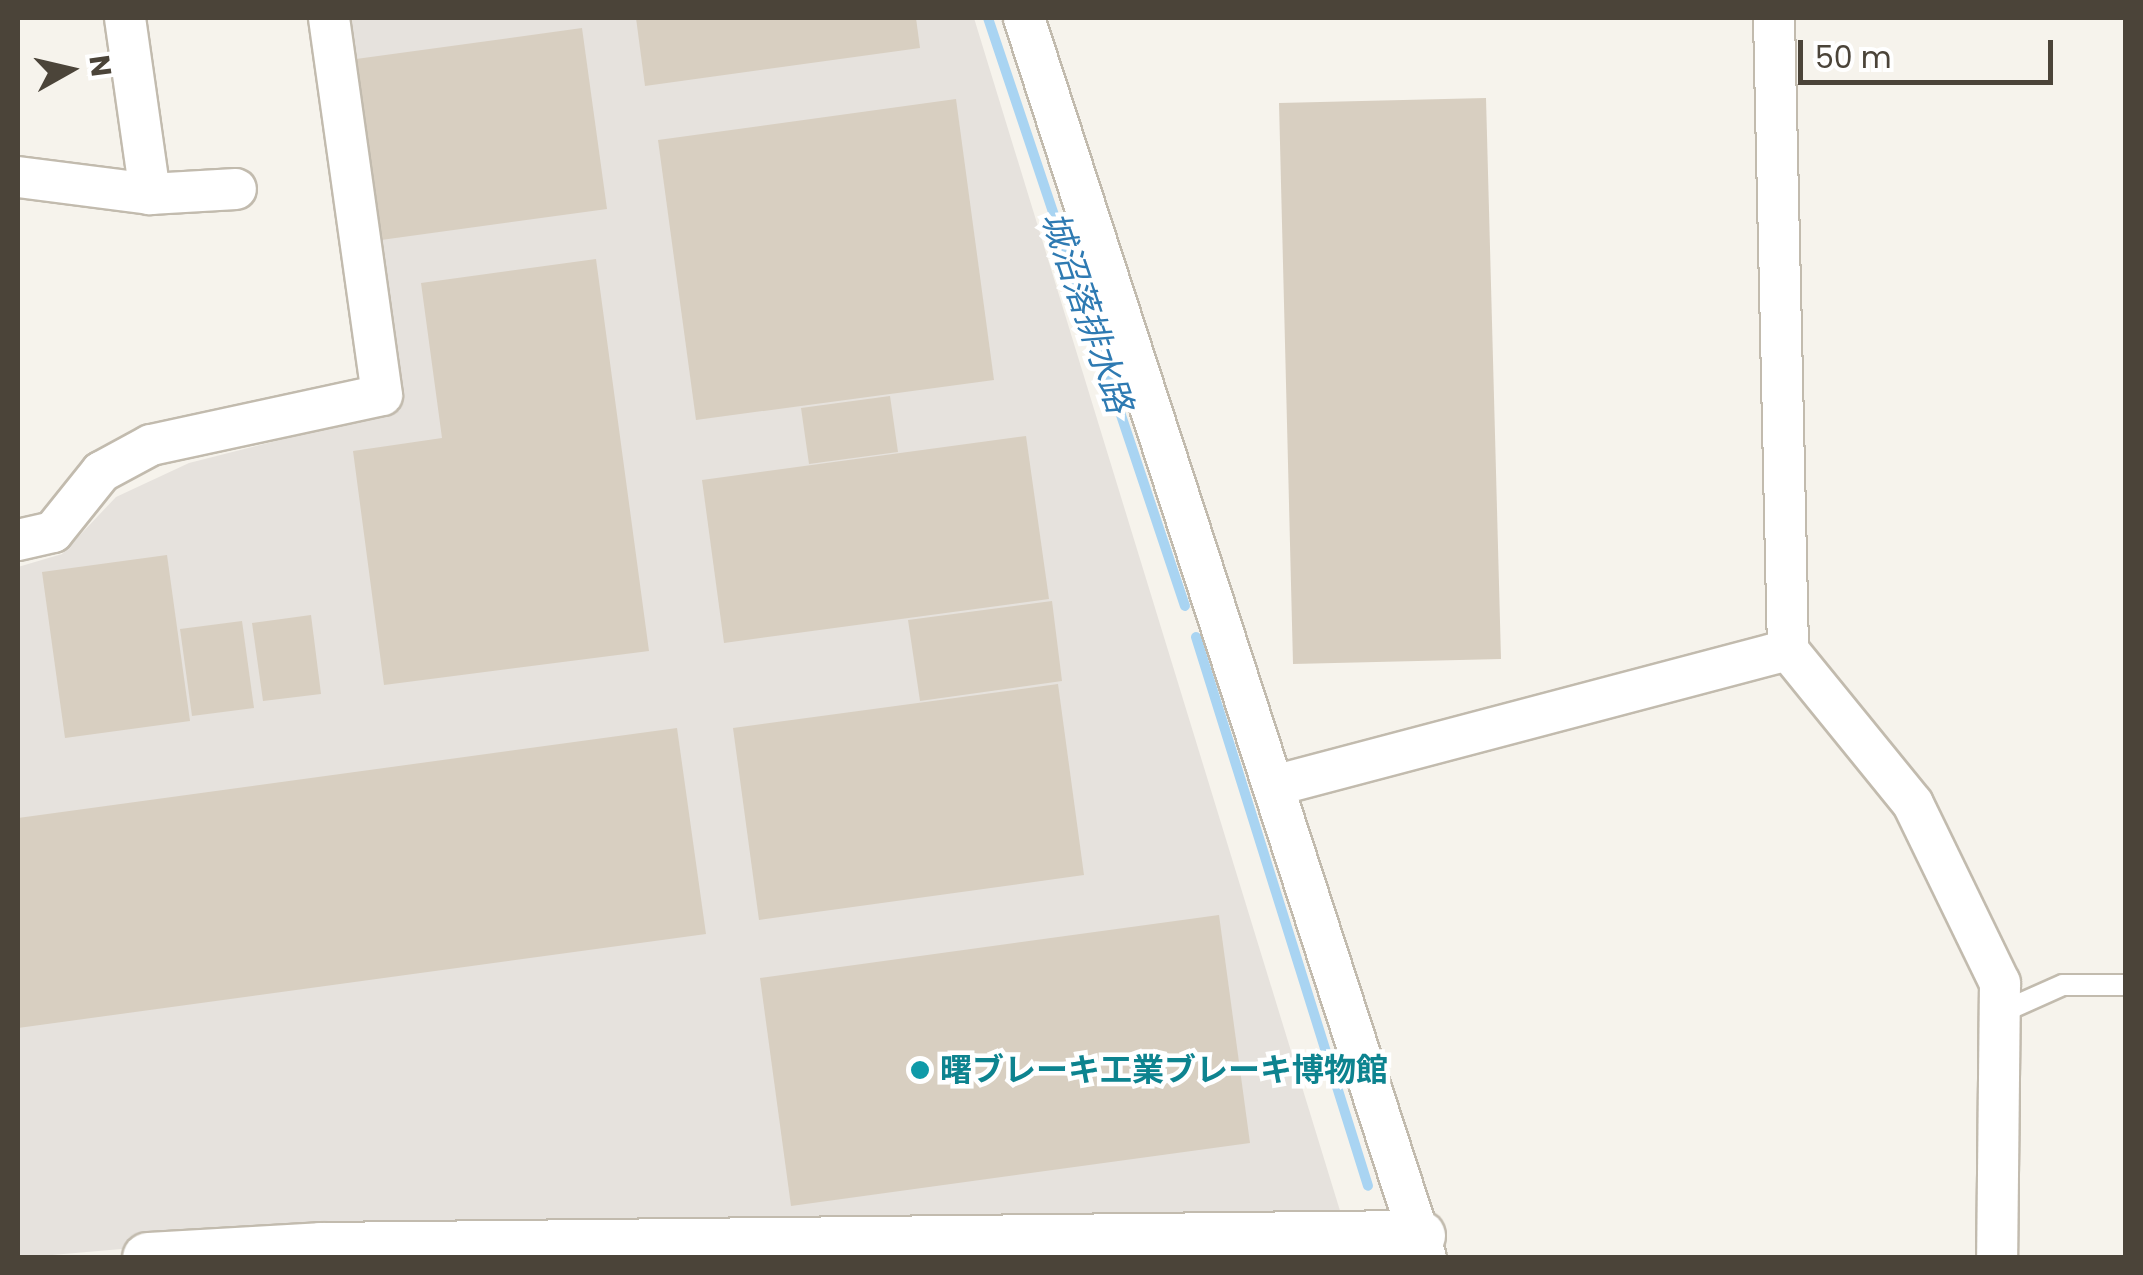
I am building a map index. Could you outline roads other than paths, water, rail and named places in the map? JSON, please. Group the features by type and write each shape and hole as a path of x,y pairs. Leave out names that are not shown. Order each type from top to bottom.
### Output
{"street":[{"path":"125,18 150,194"},
{"path":"18,540 53,532 101,472 151,445 382,395 328,18"},
{"path":"148,1258 1423,1246 1277,786 1024,18"},
{"path":"1774,18 1788,650 1913,804 2000,984 1997,1258"},
{"path":"18,178 150,194 236,189"},
{"path":"1277,786 1788,650"}],"lane":[{"path":"2000,1012 2062,985 2126,985"}],"waterway":[{"name":"城沼落排水路","path":"988,18 1185,606"},
{"name":"城沼落排水路","path":"1196,637 1368,1186"}],"place":[{"name":"曙ブレーキ工業ブレーキ博物館","path":"920,1070"}]}
